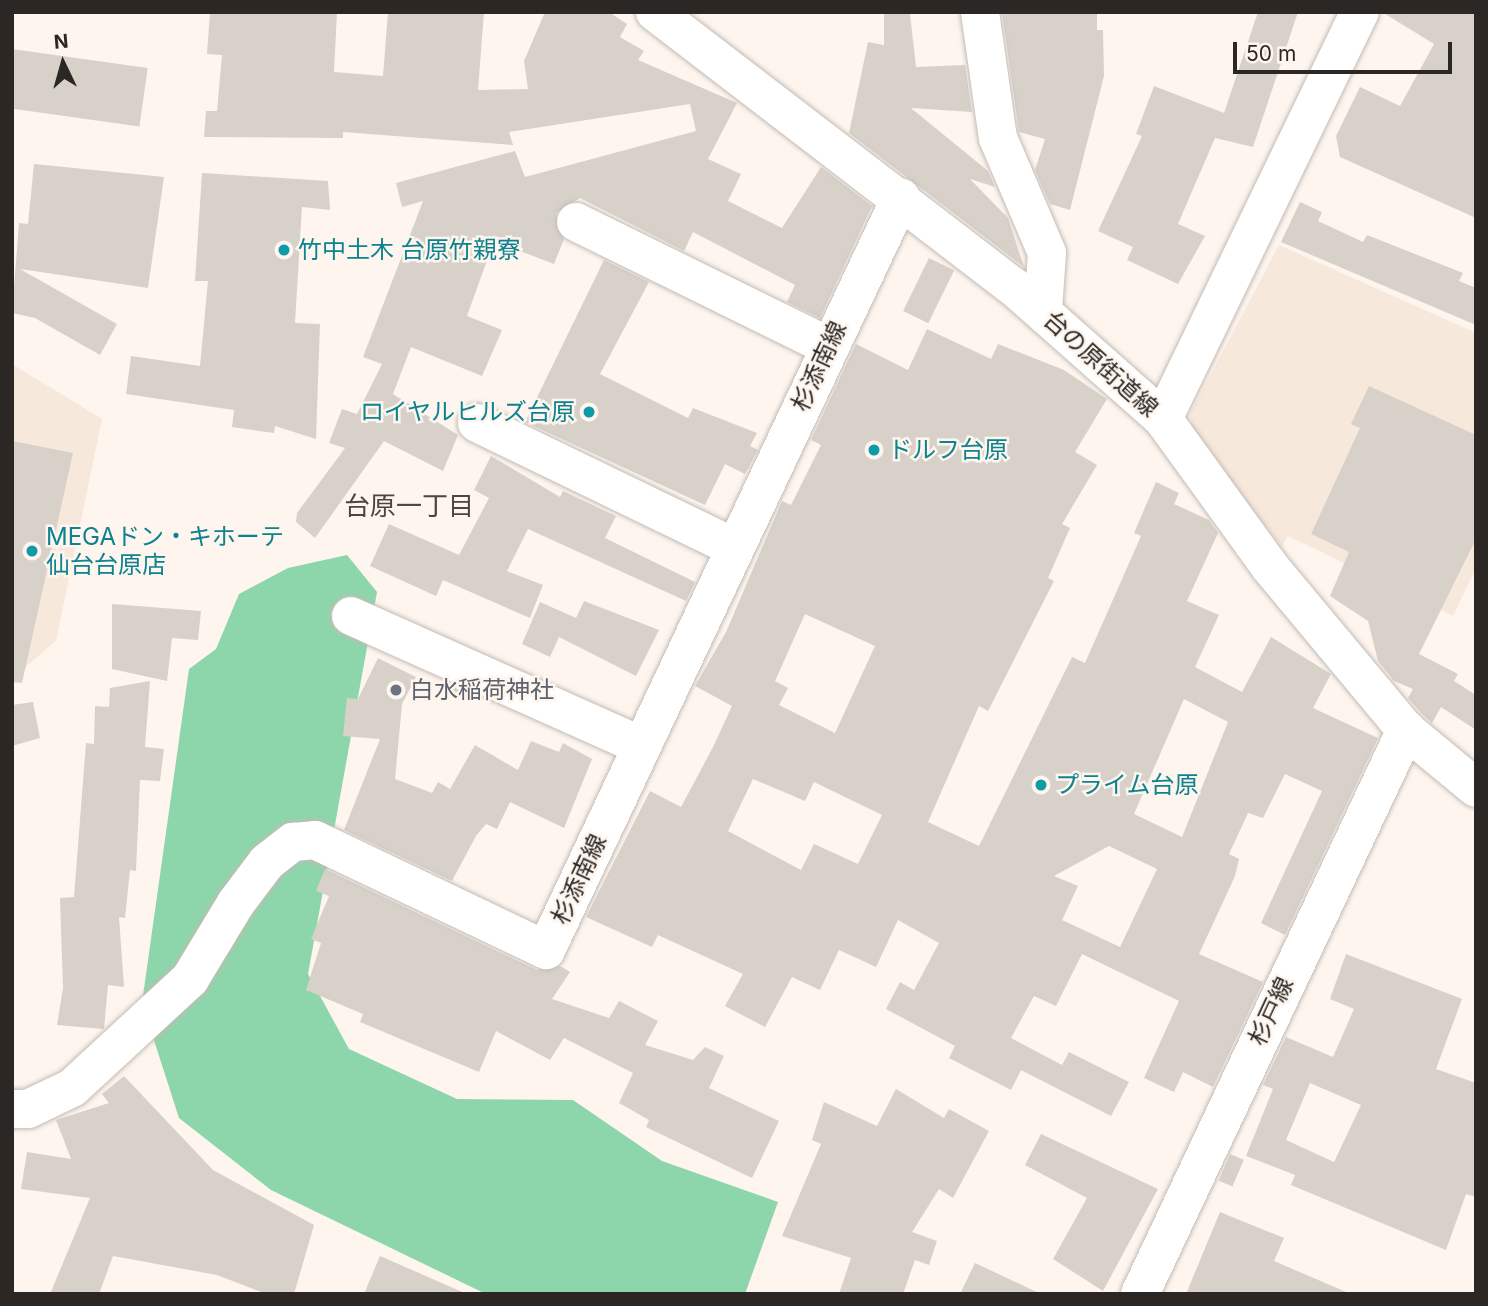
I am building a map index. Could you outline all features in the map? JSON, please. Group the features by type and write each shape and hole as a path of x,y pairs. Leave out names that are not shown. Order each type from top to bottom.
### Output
{"street":[{"name":"台の原街道線","path":"656,12 901,197 1042,310 1163,419 1270,567 1406,730 1476,788"},
{"path":"980,12 999,138 1047,253 1042,310"},
{"path":"1163,419 1360,12"},
{"name":"杉添南線","path":"20,1109 72,1088 190,979 236,903 267,862 293,842 316,840 546,950 828,346 901,197"},
{"path":"576,222 828,346"},
{"path":"477,423 734,547"},
{"path":"351,616 640,746"},
{"name":"杉戸線","path":"1140,1294 1406,730"}],"shaded area":[{"path":"1279,245 1476,333 1476,568 1453,616 1288,536 1282,546 1195,442 1190,414"},
{"path":"12,364 102,419 56,641 22,670 12,668"}],"green space":[{"path":"347,555 377,592 308,974 349,1049 457,1099 573,1100 662,1161 778,1202 745,1294 486,1294 271,1190 179,1118 142,1003 189,669 216,649 239,594 288,568"}],"building":[{"path":"210,12 337,12 334,72 383,76 388,12 484,12 478,90 528,89 524,61 545,12 609,12 627,24 620,37 644,51 638,60 737,103 708,159 741,174 728,201 782,228 821,167 872,206 820,318 787,302 795,285 693,232 684,251 580,198 556,213 564,239 554,264 494,241 467,316 502,330 482,376 411,347 393,394 458,435 443,471 384,441 315,538 296,522 297,513 345,448 329,443 342,409 357,414 382,364 363,357 423,201 402,207 396,183 515,151 525,177 696,131 690,104 509,132 513,145 343,132 343,138 204,137 206,111 217,111 222,55 207,54"},
{"path":"1002,12 1097,12 1097,30 1103,30 1104,76 1070,210 1050,204 1035,170 1045,139 1019,132"},
{"path":"1258,12 1298,12 1253,147 1215,138 1178,224 1205,236 1178,284 1127,260 1133,247 1098,231 1142,136 1136,134 1154,86 1224,113"},
{"path":"1382,12 1476,12 1476,218 1340,157 1336,136 1360,87 1400,106 1434,44"},
{"path":"884,14 910,14 916,67 965,65 972,112 911,108 988,171 995,187 970,179 1008,218 1024,267 849,133 868,42 884,45"},
{"path":"12,49 148,68 139,126 12,109"},
{"path":"34,164 164,177 148,288 20,269 117,324 100,355 35,318 12,313 19,223 28,224"},
{"path":"202,173 328,181 330,210 302,207 295,323 320,324 316,439 275,426 274,433 232,427 234,410 126,394 131,356 200,366 208,281 195,281"},
{"path":"1300,202 1322,212 1318,221 1363,242 1367,235 1463,273 1459,281 1476,288 1476,325 1281,242"},
{"path":"929,258 954,270 928,323 903,311"},
{"path":"604,260 649,282 600,374 688,418 693,408 757,433 750,446 758,450 745,474 725,464 705,505 525,422"},
{"path":"927,329 991,359 998,344 1064,370 1107,399 1075,452 1097,465 1062,524 1070,528 1048,578 1054,581 988,711 979,706 928,822 979,846 1072,657 1085,663 1141,536 1134,533 1156,482 1179,493 1174,504 1209,520 1218,533 1187,601 1219,615 1195,667 1242,692 1271,637 1331,674 1313,708 1378,738 1285,935 1261,923 1322,791 1285,774 1263,818 1248,813 1229,854 1239,859 1235,876 1199,954 1263,982 1213,1087 1183,1072 1174,1092 1144,1078 1179,1001 1082,954 1056,1006 1034,996 1011,1038 1062,1065 1069,1052 1129,1082 1111,1116 1021,1070 1011,1090 949,1058 955,1046 886,1009 900,982 914,990 939,943 898,920 876,967 839,950 820,990 792,977 765,1027 725,1006 743,974 658,935 652,947 586,917 650,791 681,807 713,747 732,706 695,686 726,632 782,501 791,505 821,445 811,440 856,344 908,370","holes":["805,614 875,646 835,733 779,705 788,688 775,681","1184,699 1228,722 1182,837 1134,814","753,779 805,801 814,782 882,815 858,864 814,844 801,870 728,831","1109,846 1157,869 1120,947 1062,920 1078,886 1054,876"]},
{"path":"1369,386 1476,435 1476,539 1419,654 1458,674 1454,681 1476,695 1476,730 1441,707 1432,723 1422,714 1408,698 1413,689 1394,681 1378,661 1368,621 1330,596 1349,552 1311,534 1360,428 1351,424"},
{"name":"MEGAドン・キホーテ 仙台台原店","path":"12,441 73,453 22,683 12,682"},
{"path":"491,456 560,497 563,491 616,516 605,538 695,582 686,601 528,529 507,571 543,585 530,618 443,580 436,596 370,566 389,524 459,555 489,498 474,490"},
{"path":"584,601 659,630 636,676 559,637 550,657 522,644 540,602 576,618"},
{"path":"112,604 201,611 198,640 172,638 167,681 112,669"},
{"path":"378,658 416,677 402,704 395,779 432,793 438,782 450,789 475,745 518,770 531,741 559,752 563,743 592,759 564,828 510,802 497,829 486,824 476,836 452,881 344,830 380,739 343,736 347,698 358,699"},
{"path":"150,681 145,747 164,749 160,781 140,780 136,871 130,870 125,918 119,917 124,987 108,985 104,1029 57,1025 63,988 60,898 74,897 86,743 94,744 95,706 109,707 110,688"},
{"path":"444,682 470,693 465,702 440,689"},
{"path":"33,702 40,738 12,746 12,705"},
{"path":"325,869 537,970 560,966 570,972 552,999 609,1018 619,1001 658,1021 645,1045 693,1060 705,1047 724,1056 709,1088 779,1121 752,1178 646,1127 649,1120 619,1103 633,1073 564,1038 550,1060 496,1031 479,1072 360,1022 363,1014 306,990 321,943 311,939 329,896 316,891"},
{"path":"1346,954 1462,999 1436,1069 1476,1083 1476,1197 1466,1194 1446,1250 1291,1185 1295,1175 1246,1156 1273,1089 1263,1085 1286,1037 1333,1057 1354,1009 1330,999","holes":["1310,1083 1361,1105 1334,1162 1286,1140"]},
{"path":"124,1076 213,1170 314,1225 294,1294 266,1294 217,1275 113,1256 99,1294 50,1294 90,1198 21,1189 27,1152 71,1159 56,1120 109,1103 102,1094"},
{"path":"896,1089 944,1118 949,1109 989,1131 953,1198 939,1189 912,1232 937,1241 929,1265 915,1260 903,1294 839,1294 851,1258 782,1236 821,1144 812,1140 824,1102 877,1126"},
{"path":"1041,1134 1158,1189 1103,1291 1053,1259 1087,1198 1025,1165"},
{"path":"1230,1154 1244,1160 1232,1187 1219,1181"},
{"path":"1220,1212 1284,1238 1274,1261 1351,1294 1186,1294"},
{"path":"380,1256 467,1294 364,1294"},
{"path":"975,1263 1041,1294 960,1294"}],"place":[{"name":"竹中土木 台原竹親寮","path":"284,250"},
{"name":"ロイヤルヒルズ台原","path":"589,412"},
{"name":"ドルフ台原","path":"874,450"},
{"name":"MEGAドン・キホーテ 仙台台原店","path":"32,551"},
{"name":"白水稲荷神社","path":"396,690"},
{"name":"プライム台原","path":"1041,785"}],"district":[{"name":"台原一丁目","path":"409,506"}]}
